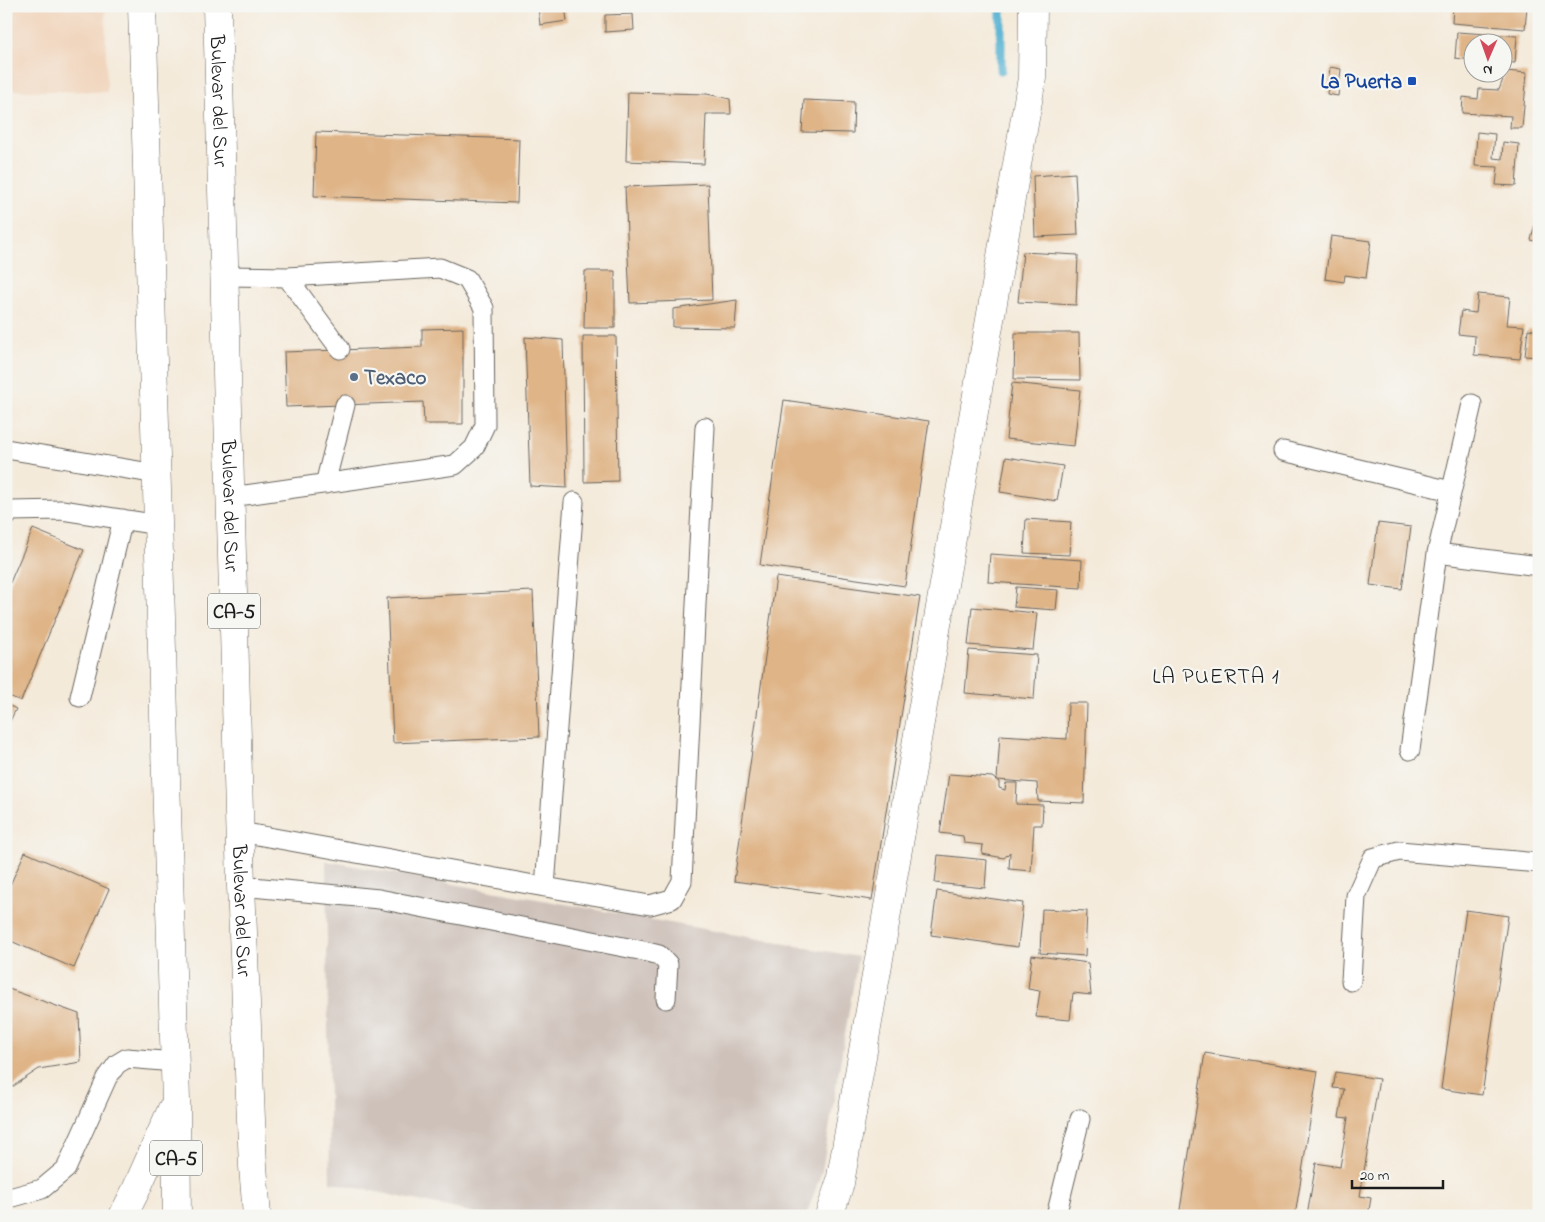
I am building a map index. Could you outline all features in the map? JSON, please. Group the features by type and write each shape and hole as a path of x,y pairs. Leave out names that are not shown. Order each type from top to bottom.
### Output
{"main road":[{"name":"CA-5","path":"142,6 176,1101 177,1216"},
{"name":"Bulevar del Sur","path":"218,6 240,832 253,1166 257,1216"},
{"path":"829,1216 840,1183 1032,78 1034,6"},
{"path":"123,1216 176,1101"},
{"path":"253,1166 270,1216"}],"lane":[{"path":"225,276 287,277 440,268 467,279 484,308 485,425 474,448 455,465 231,497"},
{"path":"287,277 340,350"},
{"path":"1410,750 1437,553 1472,404"},
{"path":"325,484 344,405"},
{"path":"240,832 650,904 672,899 682,881 705,427"},
{"path":"6,449 157,474"},
{"path":"1283,451 1451,491"},
{"path":"545,887 574,502"},
{"path":"6,517 11,511 62,510 159,524"},
{"path":"80,697 123,519"},
{"path":"1437,553 1539,566"},
{"path":"1351,981 1356,896 1374,858 1399,851 1539,864"},
{"path":"242,886 379,899 659,955 668,964 666,998"},
{"path":"6,1199 42,1190 66,1169 107,1078 117,1064 127,1058 174,1062"},
{"path":"1056,1216 1080,1119"}],"shaded area":[{"path":"6,6 105,6 107,92 6,90"},
{"path":"326,861 858,957 822,1171 806,1216 489,1216 330,1182"}],"building":[{"path":"565,6 567,21 540,25 538,7"},
{"path":"1453,6 1527,6 1525,29 1452,23"},
{"path":"633,14 634,30 605,32 605,15"},
{"path":"1457,32 1462,32 1462,59 1455,58"},
{"path":"1512,36 1517,36 1515,63 1512,63"},
{"path":"1330,67 1341,69 1338,96 1327,94"},
{"path":"1512,72 1527,73 1522,128 1510,128 1511,116 1462,113 1463,97 1478,99 1479,89 1499,90 1502,82 1512,82"},
{"path":"628,92 707,94 730,99 731,114 706,114 704,164 626,161"},
{"path":"804,100 854,102 853,133 802,132"},
{"path":"316,132 519,139 517,203 314,196"},
{"path":"1477,132 1495,134 1493,158 1502,159 1503,142 1519,144 1516,186 1496,185 1498,167 1475,166"},
{"path":"1075,173 1078,235 1035,237 1033,176"},
{"path":"708,184 712,300 630,303 625,187"},
{"path":"1539,212 1539,242 1531,240"},
{"path":"1331,236 1371,241 1366,278 1345,275 1344,282 1325,279"},
{"path":"1023,252 1078,255 1076,305 1018,302"},
{"path":"585,271 615,271 615,328 584,328"},
{"path":"1478,294 1510,297 1507,325 1524,326 1520,359 1474,355 1475,336 1458,334 1461,311 1476,313"},
{"path":"737,300 735,328 673,327 673,309"},
{"name":"Texaco","path":"463,328 463,424 424,424 423,402 286,407 284,352 422,347 422,329"},
{"path":"1528,329 1539,331 1539,357 1525,356"},
{"path":"1015,333 1079,333 1080,380 1014,379"},
{"path":"583,336 616,336 618,481 584,482"},
{"path":"525,337 563,340 567,488 530,486"},
{"path":"1012,383 1080,390 1074,446 1006,439"},
{"path":"784,400 929,421 905,586 760,565"},
{"path":"1006,457 1063,466 1057,501 1000,492"},
{"path":"1026,519 1071,522 1069,555 1024,553"},
{"path":"1378,523 1411,527 1402,589 1370,585"},
{"path":"33,529 84,550 21,701 6,695 6,592"},
{"path":"990,554 1082,560 1081,588 988,582"},
{"path":"776,577 920,597 872,900 734,881"},
{"path":"1016,587 1058,590 1056,610 1014,607"},
{"path":"533,591 539,737 393,743 387,598"},
{"path":"972,607 1037,613 1033,650 968,645"},
{"path":"969,650 1037,655 1034,699 965,693"},
{"path":"1068,703 1087,703 1084,803 1038,801 1037,783 997,780 1000,735 1067,739"},
{"path":"6,704 16,709 6,729"},
{"path":"949,774 992,777 999,782 999,788 1005,790 1006,783 1017,783 1016,804 1043,805 1042,825 1034,825 1031,871 1009,869 1010,852 1004,858 982,854 983,845 964,843 963,836 940,833"},
{"path":"25,852 109,889 74,968 6,939 6,894"},
{"path":"938,855 987,860 985,888 935,883"},
{"path":"937,891 1023,903 1018,947 931,935"},
{"path":"1042,909 1087,911 1085,956 1040,953"},
{"path":"1466,910 1508,916 1482,1095 1441,1089"},
{"path":"1032,955 1088,963 1091,995 1073,993 1070,1020 1036,1017 1040,991 1028,989"},
{"path":"6,988 79,1014 81,1062 39,1069 9,1089 6,1094"},
{"path":"1205,1053 1318,1071 1295,1216 1179,1216"},
{"path":"1336,1072 1379,1079 1360,1196 1371,1198 1368,1216 1307,1216 1316,1163 1340,1167 1348,1118 1339,1117 1344,1089 1333,1088"}],"waterway":[{"path":"1001,6 1001,70"}],"place":[{"name":"La Puerta","path":"1412,81"},
{"name":"Texaco","path":"354,377"}],"district":[{"name":"LA PUERTA 1","path":"1216,675"}]}
